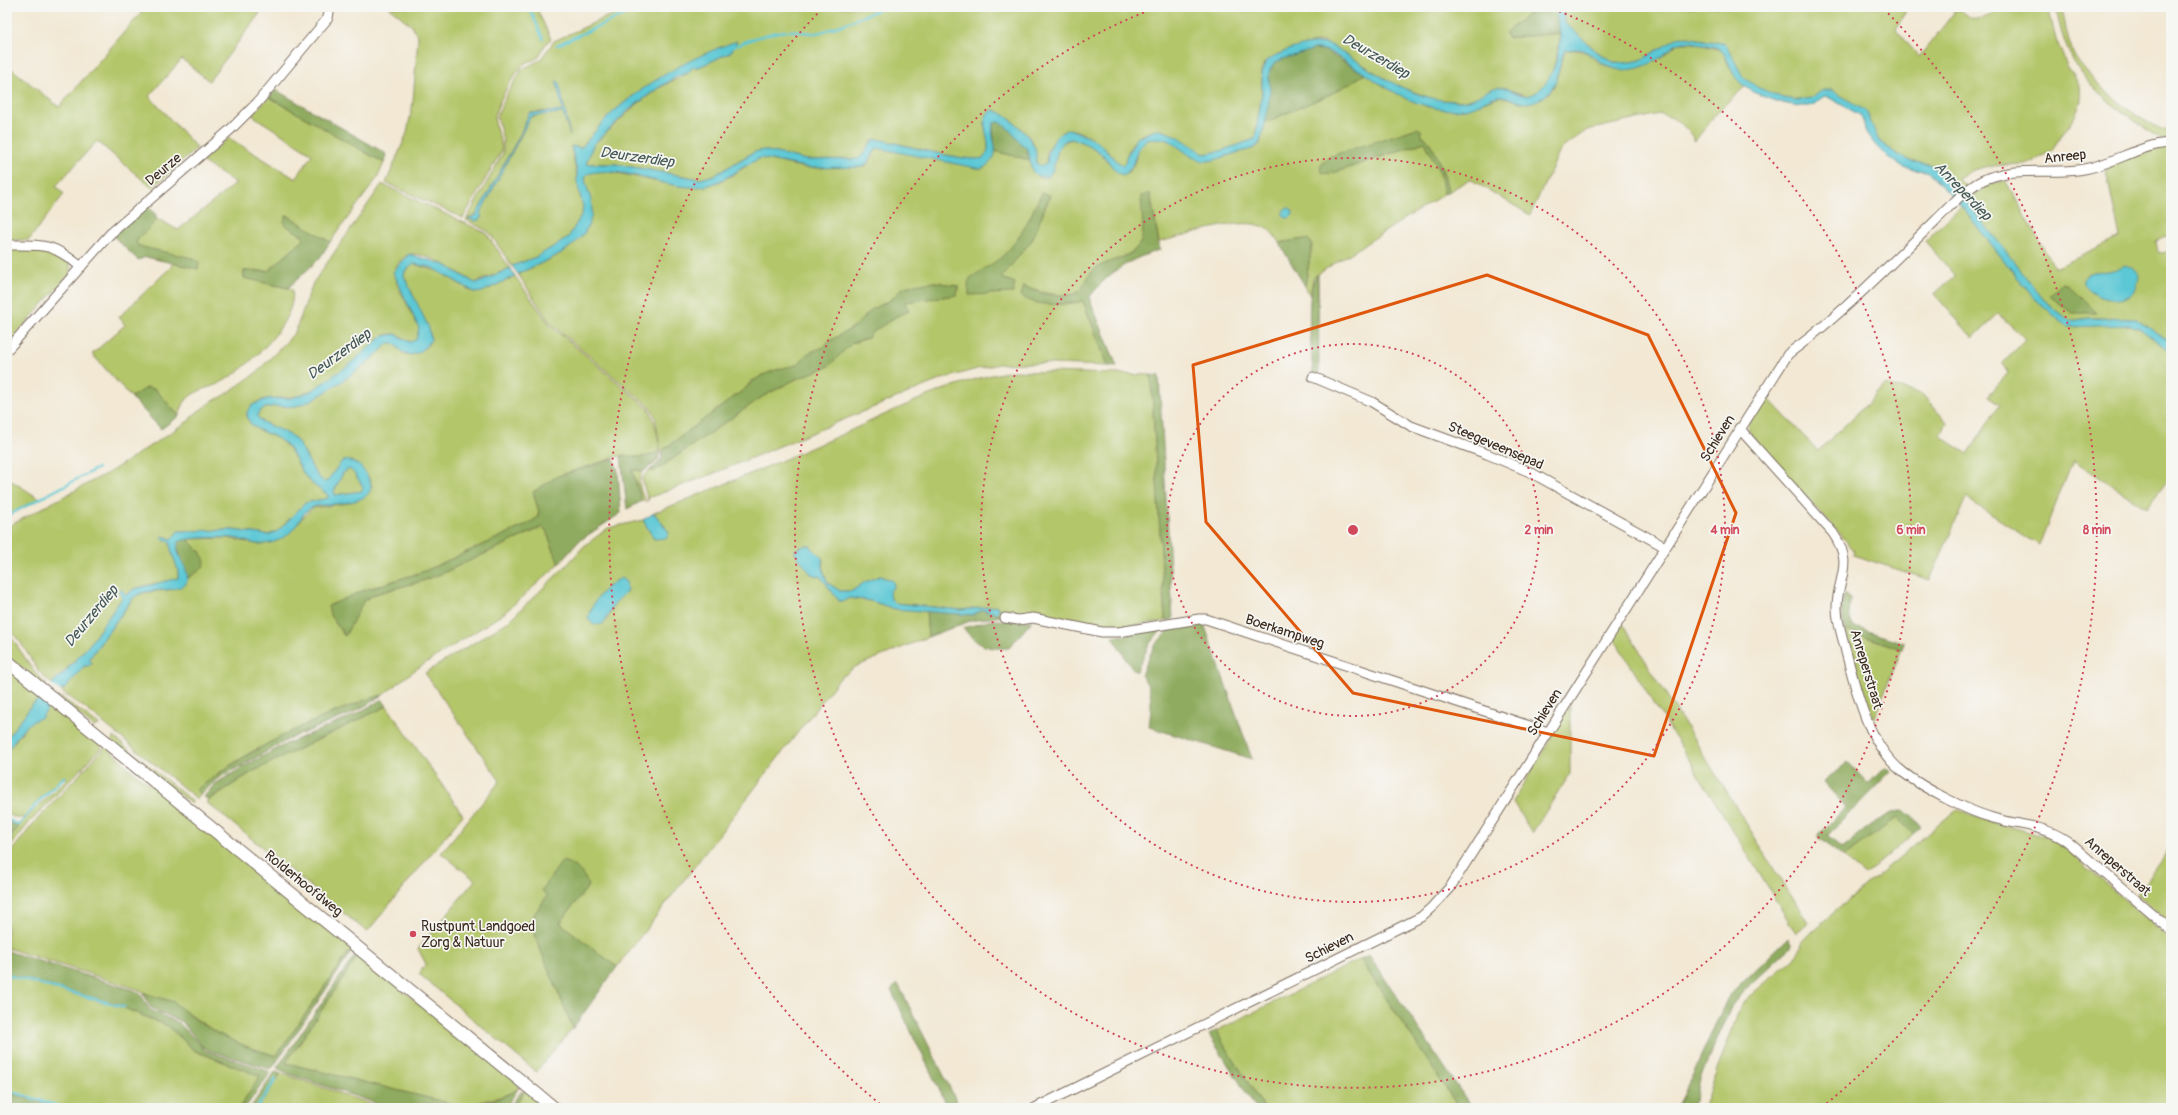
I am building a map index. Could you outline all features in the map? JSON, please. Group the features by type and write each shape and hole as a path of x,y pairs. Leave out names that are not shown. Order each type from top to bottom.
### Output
{"main road":[{"name":"Rolderhoofdweg","path":"7,661 554,1108"}],"street":[{"name":"Deurze","path":"7,350 110,234 225,134 257,103 328,18 330,7"},
{"name":"Anreep","path":"1964,195 1979,182 2000,174 2015,172 2056,172 2085,169 2106,163 2156,144 2171,143"},
{"name":"Schieven","path":"1035,1108 1421,916 1432,907 1451,886 1739,428 1788,354 1840,312 1964,195"},
{"path":"7,245 40,245 55,248 80,267"},
{"name":"Steegeveensepad","path":"1313,378 1372,402 1411,426 1488,454 1530,472 1664,547"},
{"name":"Anreperstraat","path":"1739,428 1833,533 1840,544 1843,552 1844,570 1837,606 1839,623 1858,698 1879,742 1895,764 1912,778 1978,812 2002,820 2040,827 2055,833 2067,841 2171,930"},
{"name":"Boerkampweg","path":"1005,618 1018,620 1033,618 1102,632 1118,632 1199,619 1206,620 1548,732"}],"highlighted area":[{"path":"1487,275 1648,335 1736,513 1654,756 1353,693 1206,522 1193,365"}],"green space":[{"path":"146,7 254,7 260,13 209,81 182,59 149,96 197,148 152,188 97,141 56,186 64,194 29,240 7,240 7,65 59,107"},
{"path":"389,7 536,7 551,39 547,42 538,58 525,63 519,69 502,97 495,116 502,148 501,152 463,218 386,183 407,133 413,102 418,37 412,26"},
{"path":"628,7 1537,7 1506,32 1507,38 1560,33 1559,45 1553,69 1547,83 1541,90 1528,96 1505,88 1493,89 1479,97 1466,101 1436,100 1395,85 1333,46 1323,42 1317,42 1283,52 1267,60 1262,69 1262,92 1255,139 1220,151 1204,154 1195,151 1175,136 1161,131 1152,131 1138,137 1135,140 1127,155 1125,163 1122,166 1107,150 1089,136 1075,130 1062,132 1047,151 1046,165 1039,166 1036,161 1032,141 1010,119 998,111 993,110 987,114 985,119 988,146 987,152 984,157 977,159 950,156 876,139 872,141 858,159 807,160 763,150 750,154 715,175 700,179 616,164 586,164 593,145 636,105 659,88 688,73 693,67 699,67 727,54 720,47 650,84 611,114 581,148 571,146 583,207 582,214 568,238 536,257 512,266 489,232 466,220 503,153 503,140 497,116 507,94 522,69 540,60 554,41","holes":["547,111 555,113 532,116 528,120 479,214 482,217 476,221 468,218 476,215 520,135 529,113"]},
{"path":"1537,7 1556,7 1560,33 1507,38 1506,32"},
{"path":"1562,7 1905,7 1905,13 1896,29 1919,57 1954,11 1960,10 1969,17 1979,19 1989,15 1997,7 2048,7 2056,39 2067,66 2080,85 2081,101 2074,118 2051,151 2034,161 2025,164 1989,166 1973,170 1958,179 1967,187 1958,193 1930,164 1913,162 1898,155 1881,143 1874,133 1867,113 1832,90 1809,99 1801,100 1793,100 1773,95 1755,87 1743,77 1726,44 1681,36 1641,60 1627,63 1613,62 1596,51 1564,22"},
{"path":"2056,7 2062,7 2066,31 2074,55 2080,65 2117,101 2132,112 2147,122 2171,131 2171,139 2163,140 2157,137 2120,110 2090,84 2069,52 2061,32"},
{"path":"1678,43 1693,43 1722,50 1730,68 1746,86 1721,108 1695,141 1680,123 1660,114 1587,130 1561,149 1530,215 1470,179 1448,192 1445,177 1439,162 1424,136 1321,170 1330,174 1425,142 1440,173 1444,194 1318,274 1313,278 1310,296 1305,286 1312,245 1304,239 1279,243 1272,233 1265,227 1251,224 1239,224 1211,228 1159,242 1150,194 1146,225 1141,242 1132,252 1127,255 1096,268 1091,273 1080,291 1075,294 1061,295 1044,293 1024,286 1024,298 1046,303 1060,304 1083,301 1108,366 1025,363 999,364 942,379 710,475 648,498 648,501 642,479 647,473 658,464 660,461 662,458 655,416 651,409 550,323 518,274 551,259 573,245 582,236 588,226 591,214 591,205 585,178 587,174 592,172 622,174 668,184 697,187 717,183 761,158 805,168 861,167 868,164 877,148 983,168 992,159 995,151 1029,160 1033,172 1039,177 1043,178 1050,174 1059,148 1067,141 1074,140 1086,143 1125,174 1130,171 1133,166 1141,145 1152,139 1160,138 1167,140 1193,156 1208,161 1255,148 1260,144 1264,123 1335,92 1365,74 1387,88 1428,107 1464,109 1500,96 1521,102 1548,94 1554,86 1565,50 1586,52 1597,61 1609,67 1628,69 1646,65 1664,55","holes":["1042,193 1050,196 1032,240 1000,278 1015,283 970,278 1001,258 1020,237","935,282 958,286 957,295 904,302 909,311 897,316 871,333 868,338 852,343 829,366 796,379 762,397 655,471 651,470 662,460 663,450 746,388 751,381 797,365 813,351 825,347 828,342 855,326 873,309 891,300 901,289 908,286"]},
{"path":"1314,49 1324,50 1365,74 1335,92 1264,123 1269,97 1269,71 1277,61"},
{"path":"276,90 385,153 384,163 269,97"},
{"path":"269,97 384,163 378,177 330,242 287,215 285,225 303,236 304,240 268,271 244,271 244,278 292,289 292,302 287,315 279,329 256,356 231,377 190,396 184,403 179,416 154,389 147,388 131,397 92,354 125,325 119,317 170,268 173,263 198,268 196,259 141,248 136,242 156,218 178,230 236,183 201,161 229,138 296,179 312,154 252,115"},
{"path":"998,122 1005,125 1027,149 1029,160 995,151 993,128 994,123"},
{"path":"1417,128 1421,130 1422,136 1431,145 1439,161 1448,192 1444,194 1440,173 1425,142 1330,174 1323,173 1320,168 1323,162 1331,156"},
{"path":"2171,147 2171,235 2156,241 2158,252 2163,253 2171,250 2171,343 2137,319 2090,318 2070,321 2044,300 2030,284 1967,202 1983,188 2005,180 2055,268 2120,238 2106,171 2109,170 2108,166 2142,153","holes":["2069,285 2096,313 2049,295"]},
{"path":"382,184 486,233 510,268 475,283 436,260 427,257 409,254 402,259 396,268 397,284 419,328 416,340 410,342 396,334 386,335 378,340 347,367 316,388 293,397 271,398 258,401 247,412 250,423 254,427 280,440 292,452 308,480 328,495 327,499 305,503 278,531 268,535 233,530 178,531 172,539 162,536 161,538 170,542 170,547 178,569 178,578 134,589 126,595 121,589 119,591 122,598 89,645 52,684 39,672 21,643 7,627 7,527 113,470 190,420 192,416 212,401 222,397 256,373 295,332 313,283"},
{"path":"1042,193 1050,195 1032,240 1001,278 1015,283 1013,293 969,295 969,280 974,275 1001,258 1016,241 1026,226"},
{"path":"1150,193 1160,250 1139,257 1120,268 1104,281 1089,298 1117,366 1108,366 1083,301 1068,304 1043,304 1028,300 1021,296 1024,286 1034,291 1053,295 1076,294 1095,269 1133,252 1138,247 1142,237 1143,225 1141,196"},
{"path":"148,206 156,215 156,221 138,239 136,242 138,246 196,259 199,262 198,269 146,257 138,260 113,236"},
{"path":"1961,206 2032,296 2072,327 2097,324 2130,325 2139,328 2171,352 2171,483 2167,480 2146,508 2073,460 2039,545 1966,498 1930,580 1853,555 1854,550 1751,435 1748,423 1765,395 1818,451 1867,404 1884,385 1922,394 1947,422 1941,436 1968,454 2000,404 1988,396 2008,373 2002,364 2026,339 1998,314 1973,338 1934,294 1955,276 1925,241"},
{"path":"287,215 330,242 319,259 288,288 244,278 244,271 268,271 304,240 303,236 285,225 284,221"},
{"path":"1304,239 1309,240 1312,245 1305,286 1279,243"},
{"path":"7,247 46,248 70,263 70,274 7,344"},
{"path":"413,264 438,271 473,292 482,292 515,276 550,325 648,408 655,425 660,455 657,462 649,467 640,478 640,487 646,502 642,501 632,470 643,471 657,460 658,452 639,459 623,455 558,476 533,492 539,512 537,518 526,525 425,571 362,591 330,615 344,636 364,600 378,593 422,581 443,573 543,527 546,530 559,564 503,614 415,670 383,695 334,712 253,751 220,772 197,790 201,795 197,799 85,708 60,691 65,689 84,666 88,666 92,662 89,659 135,596 145,592 175,588 197,572 201,552 193,546 188,539 228,538 256,544 272,542 284,537 312,508 348,503 372,487 368,476 362,469 353,464 342,461 327,481 324,482 315,472 294,438 269,425 257,416 268,407 296,406 317,397 345,379 371,359 388,343 394,343 405,354 411,355 427,347 430,335 404,276 405,271"},
{"path":"1318,274 1319,375 1313,373 1310,336 1311,293 1313,282"},
{"path":"935,282 958,286 957,295 905,302 909,311 897,316 871,333 868,338 852,343 829,366 796,379 762,397 655,471 650,471 661,462 663,450 763,375 798,364 807,354 822,348 828,342 855,326 872,309 891,300 901,289 908,286"},
{"path":"2063,283 2069,285 2097,313 2072,313 2049,295"},
{"path":"1013,371 1151,375 1165,621 1111,628 1031,614 1002,616 996,613 999,608 997,606 961,610 895,603 891,599 889,592 894,586 891,580 880,576 852,591 840,591 828,583 824,574 823,560 811,547 806,545 795,550 811,574 821,577 839,601 844,601 849,598 871,601 895,609 926,610 928,637 855,667 839,679 617,967 560,923 589,885 542,890 547,896 529,922 573,1028 536,1072 419,974 426,964 418,949 475,880 441,853 500,781 425,673 509,621 567,565 584,546 608,528 643,520 654,539 669,532 654,513 785,459 942,390 989,376","holes":["608,586 627,591 614,604 607,620 589,612"]},
{"path":"1151,375 1159,376 1173,619 1165,621"},
{"path":"147,388 155,389 179,416 161,429 131,397"},
{"path":"658,452 657,460 643,471 632,470 642,501 627,509 621,457 623,455 644,457"},
{"path":"614,459 618,471 621,513 579,541 559,564 546,530 542,527 443,573 422,581 378,593 364,600 345,636 330,615 328,606 362,591 425,571 526,525 537,518 539,512 533,492 558,476"},
{"path":"349,469 355,474 363,487 362,491 335,495 334,491 343,473"},
{"path":"7,478 40,499 7,517"},
{"path":"184,539 188,539 200,553 205,562 203,568 188,578 177,547 179,542"},
{"path":"1844,594 1850,599 1850,617 1852,624 1855,627 1904,643 1902,649 1845,630 1841,612"},
{"path":"926,610 972,615 983,610 990,610 1002,616 970,621 928,637"},
{"path":"992,620 1032,621 1009,648 994,648 978,643 963,628"},
{"path":"1622,623 1808,923 1796,933 1613,637"},
{"path":"1204,624 1252,759 1149,727 1151,706 1150,693 1141,675 1154,646 1170,629"},
{"path":"1162,629 1150,643 1136,672 1129,664 1113,637"},
{"path":"1845,630 1902,649 1873,720"},
{"path":"7,632 35,672 46,684 45,686 7,656"},
{"path":"7,665 42,697 32,705 7,738"},
{"path":"383,695 353,713 291,738 217,779 202,794 196,790 231,765 268,743 306,724 360,702"},
{"path":"61,697 99,725 94,727 59,698"},
{"path":"382,699 387,706 252,772 208,800 204,797 215,784 246,765 286,744 355,715"},
{"path":"50,703 104,745 29,823 7,851 9,842 14,832 22,822 67,778 65,776 23,818 16,818 7,814 7,751 28,724 34,719 41,718"},
{"path":"1570,705 1570,774 1532,833 1513,802"},
{"path":"387,706 463,815 367,932 206,802 252,772"},
{"path":"114,737 193,802 191,804 111,741"},
{"path":"106,746 140,778 163,793 351,948 351,953 349,952 276,1056 245,1046 217,1033 186,1012 137,989 7,948 7,857 33,824"},
{"path":"1848,762 1868,784 1886,766 1891,771 1827,836 1842,848 1882,818 1899,811 1910,815 1921,827 1913,834 1897,818 1843,857 1817,836 1846,807 1823,782"},
{"path":"1957,809 1983,820 2036,834 2061,845 2171,940 2171,1108 1703,1108 1740,1008 1745,1000 1796,956 1801,949 1802,941 1813,930"},
{"path":"1897,817 1913,834 1865,875 1843,857"},
{"path":"7,821 19,827 7,839"},
{"path":"2171,846 2171,924 2137,894"},
{"path":"562,861 575,867 584,876 589,885 560,923 617,967 573,1028 529,922 547,896 542,890"},
{"path":"1788,938 1792,946 1742,993 1732,1005 1700,1078 1696,1100 1690,1108 1677,1108 1728,997"},
{"path":"7,951 136,991 141,995 150,1010 179,1023 206,1051 268,1071 270,1073 245,1108 239,1108 260,1076 195,1051 168,1026 124,1008 124,1006 7,974"},
{"path":"349,951 351,953 273,1067 270,1069 208,1050 202,1046 182,1022 151,1008 143,993 172,1001 196,1020 217,1033 245,1046 276,1056"},
{"path":"357,954 518,1083 518,1089 511,1094 465,1106 286,1063 356,959 355,955"},
{"path":"355,955 356,959 286,1063 457,1105 471,1105 489,1101 505,1096 518,1089 505,1108 390,1108 289,1074 277,1068"},
{"path":"1369,955 1472,1108 1459,1108 1360,959"},
{"path":"1360,959 1459,1108 1264,1108 1216,1031"},
{"path":"7,976 124,1008 168,1026 195,1051 260,1076 239,1108 59,1108 7,1092"},
{"path":"898,984 960,1108 948,1108 891,990"},
{"path":"1216,1031 1264,1108 1256,1108 1209,1035"},
{"path":"275,1072 281,1073 258,1108 250,1108"},
{"path":"281,1073 382,1108 258,1108"},
{"path":"527,1090 549,1108 512,1108 524,1093 521,1092"},
{"path":"7,1092 59,1108 7,1108"},
{"path":"521,1092 524,1093 512,1108 508,1108"}],"water":[{"path":"1556,7 1562,7 1564,22 1596,51 1613,62 1627,63 1641,60 1681,36 1726,44 1743,77 1757,87 1783,98 1798,100 1811,98 1823,90 1832,90 1867,113 1879,141 1898,155 1913,162 1930,164 1967,202 2044,300 2070,321 2090,318 2137,319 2171,343 2171,352 2139,328 2130,325 2067,327 2032,296 1961,206 1927,171 1907,168 1900,165 1893,161 1875,145 1864,128 1863,119 1860,115 1826,96 1811,106 1799,106 1779,102 1759,95 1750,90 1736,78 1725,56 1719,49 1692,42 1676,44 1658,59 1638,68 1626,70 1619,70 1608,66 1581,49 1565,50 1552,88 1542,98 1534,102 1525,103 1498,96 1469,108 1445,110 1410,100 1377,82 1330,52 1314,49 1282,59 1274,64 1270,70 1270,94 1266,118 1260,142 1256,147 1215,160 1203,161 1190,156 1173,143 1166,140 1159,138 1151,139 1145,141 1141,145 1131,167 1123,175 1117,172 1103,155 1096,150 1084,143 1071,139 1065,141 1058,150 1052,172 1048,176 1040,176 1033,171 1031,167 1027,148 1022,145 1008,129 998,122 994,123 993,129 995,153 989,164 981,169 877,148 864,167 809,168 761,158 715,183 698,187 684,187 614,172 587,174 585,178 592,208 590,221 584,233 576,242 565,250 518,274 512,266 536,257 568,238 582,214 583,207 571,146 581,148 611,114 654,81 685,63 717,48 737,41 731,52 699,67 693,67 688,73 678,76 658,88 630,109 593,145 586,164 616,164 700,179 715,175 754,152 763,150 807,160 858,159 863,155 872,141 876,139 950,156 977,159 984,157 987,152 988,146 985,119 987,114 993,110 1003,114 1026,135 1034,146 1036,163 1041,166 1047,162 1047,157 1053,142 1060,134 1070,129 1097,141 1122,166 1125,163 1126,157 1137,138 1155,130 1161,130 1179,137 1204,154 1220,151 1255,139 1262,92 1262,73 1267,60 1281,53 1309,45 1326,44 1333,46 1394,83 1426,97 1462,101 1472,99 1498,87 1506,88 1522,95 1530,95 1537,92 1548,79 1553,70 1559,51 1560,34"},
{"path":"556,81 559,82 570,135 563,113 531,116 480,214 482,217 477,221 468,219 476,215 520,135 529,113 563,111"},
{"path":"1286,208 1290,208 1293,213 1290,218 1286,218 1283,215 1283,211"},
{"path":"409,254 443,264 475,283 481,282 510,268 515,276 482,292 476,293 433,268 414,264 405,271 404,276 429,328 431,340 420,352 411,355 402,352 394,343 388,343 371,359 345,379 317,397 296,406 269,407 260,412 257,416 268,425 285,432 294,438 315,472 324,482 327,481 342,461 352,462 361,467 367,475 371,485 370,492 365,497 357,500 310,508 287,535 273,542 257,544 236,539 197,538 179,542 178,552 187,573 186,584 173,589 145,592 132,599 89,659 92,663 88,666 84,666 65,689 62,689 41,718 26,727 7,751 7,738 32,705 42,697 55,680 63,674 89,645 122,598 119,591 121,589 126,595 134,589 178,578 178,569 170,547 170,542 161,538 162,536 172,539 178,531 233,530 268,535 278,531 305,503 328,498 328,495 308,480 288,447 275,437 254,427 250,423 247,412 252,405 267,399 292,398 311,391 346,367 383,336 395,334 410,342 416,340 419,328 393,272","holes":["349,469 363,487 362,491 335,495 334,491 343,473"]},
{"path":"2126,265 2133,269 2139,276 2135,289 2127,296 2117,299 2105,298 2087,289 2083,282 2087,274 2111,271"},
{"path":"654,513 669,532 667,538 654,539 643,520"},
{"path":"806,545 810,546 822,558 824,574 828,583 840,591 852,591 865,582 880,576 893,581 894,586 889,592 891,599 895,603 961,610 997,606 999,610 996,613 983,610 972,615 895,609 871,601 849,598 844,601 839,601 821,577 811,574 795,553 795,550"},
{"path":"621,578 626,582 627,591 614,604 603,624 594,625 588,619 592,607 600,595 610,585"}],"pier":[{"path":"50,683 62,692 52,704 46,689"}],"waterway":[{"path":"529,7 543,39"},
{"path":"557,45 641,7"},
{"path":"732,47 774,33 792,31 816,33 825,31 886,7"},
{"path":"7,516 98,468"},
{"path":"7,819 19,825 39,801 64,777"},
{"path":"7,842 11,835"},
{"path":"7,975 124,1007"},
{"path":"257,1108 276,1079"},
{"path":"7,1090 64,1108"}],"place":[{"name":"Rustpunt Landgoed Zorg & Natuur","path":"413,934"}],"water label":[{"name":"Deurzerdiep","path":"1376,56"},
{"name":"Deurzerdiep","path":"637,157"},
{"name":"Anreperdiep","path":"1963,191"},
{"name":"Deurzerdiep","path":"339,354"},
{"name":"Deurzerdiep","path":"91,616"}]}
